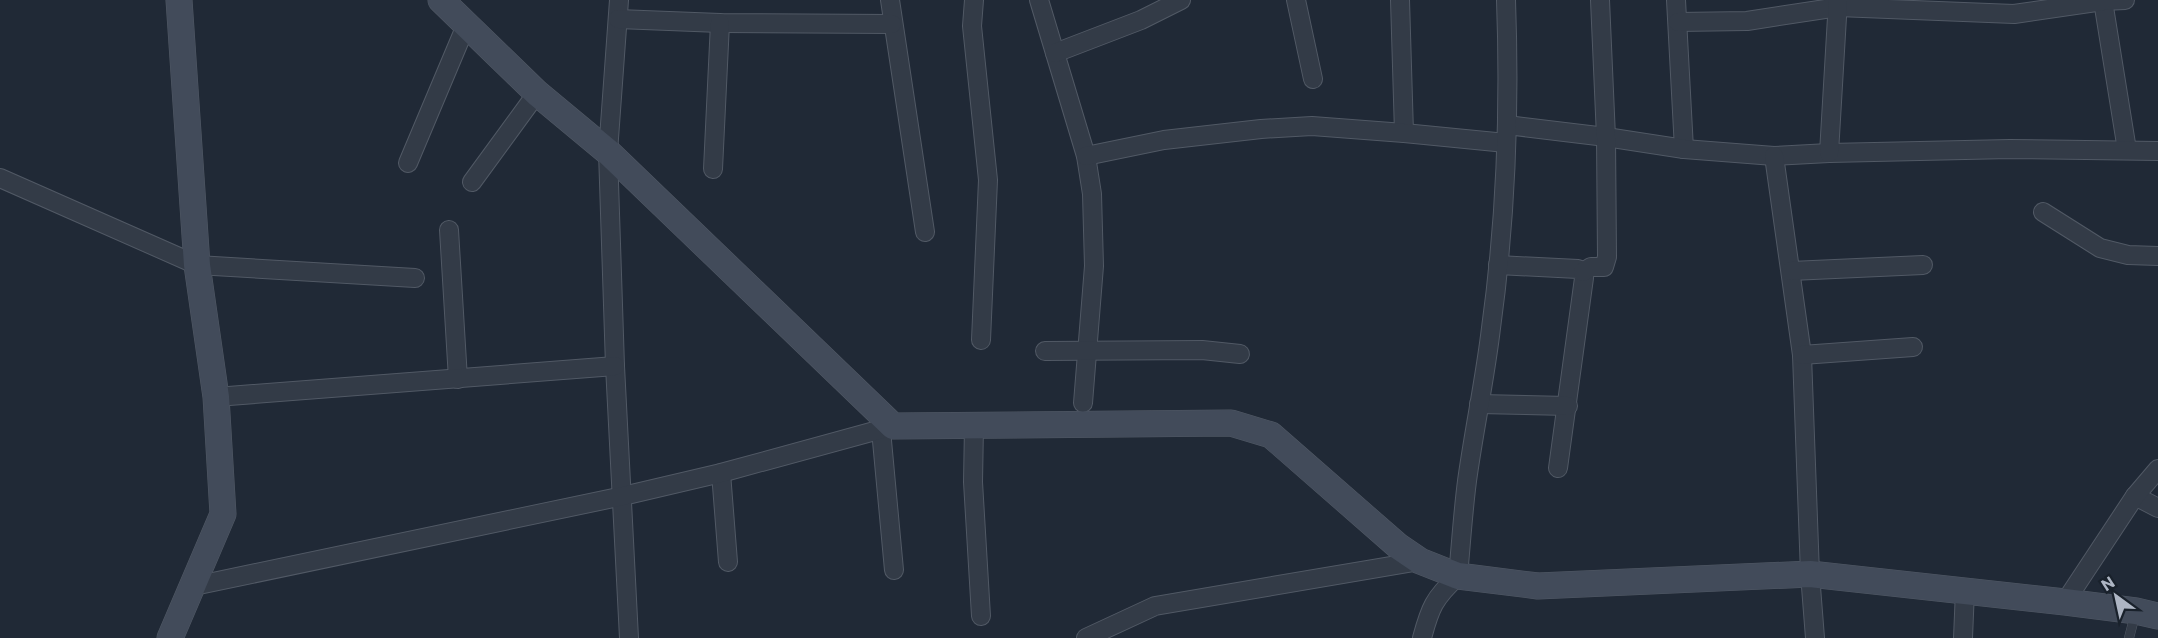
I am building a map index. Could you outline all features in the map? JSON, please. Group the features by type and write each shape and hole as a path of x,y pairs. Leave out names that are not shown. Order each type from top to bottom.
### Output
{"street":[{"path":"170,638 223,514 216,397 197,265 179,0"},
{"path":"441,0 537,93 608,152 887,428 894,570"},
{"path":"619,0 608,152 615,366 629,638"},
{"path":"890,0 925,232"},
{"path":"974,0 972,26 988,180 981,340"},
{"path":"1039,0 1086,156 1092,194 1094,266 1083,403"},
{"path":"1056,52 1141,20 1181,0"},
{"path":"1296,0 1313,79"},
{"path":"1400,0 1404,133"},
{"path":"1422,638 1430,609 1440,593 1458,576 1467,480 1492,327 1507,134 1509,81 1506,0"},
{"path":"1583,272 1591,267 1602,267 1606,264 1608,214 1600,0"},
{"path":"1676,0 1684,148"},
{"path":"1678,22 1747,21 1838,4 2014,14 2125,0"},
{"path":"2103,1 2127,150"},
{"path":"1829,153 1838,4"},
{"path":"618,19 720,23 892,24"},
{"path":"713,169 720,23"},
{"path":"408,163 467,24"},
{"path":"472,182 537,93"},
{"path":"1086,156 1164,140 1312,126 1404,133 1606,137 1684,148 1774,156 2010,149 2158,152"},
{"path":"1774,156 1802,355 1810,574 1815,638"},
{"path":"0,177 197,265 415,278"},
{"path":"2043,212 2100,248 2128,255 2158,256"},
{"path":"449,230 458,379"},
{"path":"1791,270 1923,265"},
{"path":"1498,266 1578,269 1583,272"},
{"path":"1558,468 1568,406 1583,272"},
{"path":"1802,355 1913,347"},
{"path":"1046,351 1202,351 1240,354"},
{"path":"216,397 615,366"},
{"path":"1479,404 1568,406"},
{"path":"194,586 623,496 721,473 887,428 1232,423 1271,435 1398,546 1420,561 1458,576 1538,586 1810,574 1965,590 2147,613"},
{"path":"974,426 974,526 981,616"},
{"path":"2066,602 2135,496 2158,469"},
{"path":"721,473 728,562"},
{"path":"2135,496 2158,508"},
{"path":"1086,638 1155,606 1420,561"},
{"path":"1963,638 1965,590"}],"lane":[{"path":"2128,638 2147,613"}]}
